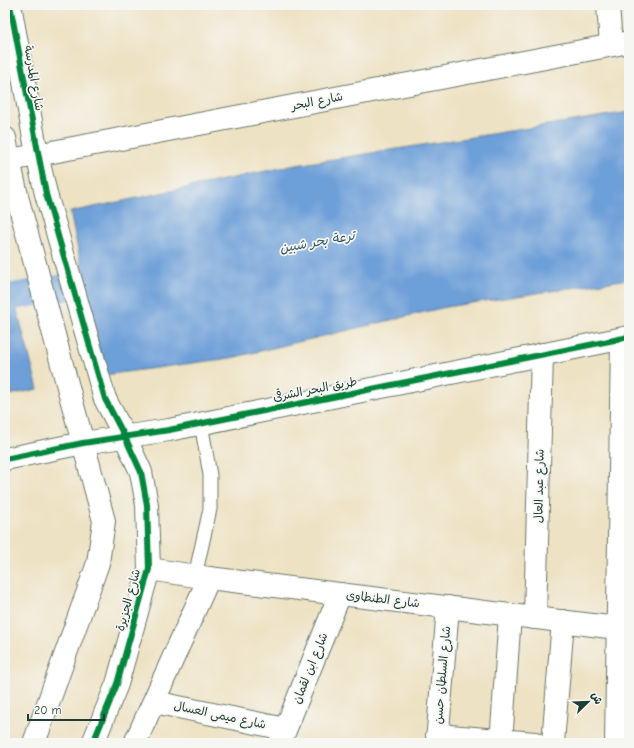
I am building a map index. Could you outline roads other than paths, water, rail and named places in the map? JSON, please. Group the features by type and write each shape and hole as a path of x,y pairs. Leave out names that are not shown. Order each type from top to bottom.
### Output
{"street":[{"name":"شارع المدرسة","path":"10,5 37,154 46,194 105,399"},
{"path":"608,5 620,43"},
{"name":"شارع البحر","path":"7,161 37,154 620,43"},
{"path":"5,138 7,161 104,521 98,563 34,743"},
{"path":"620,741 625,338"},
{"name":"طريق البحر الشرقى","path":"5,459 83,443 201,423 625,338"},
{"name":"شارع عبد العال","path":"536,618 542,354"},
{"name":"شارع الجزيرة","path":"93,743 117,684 149,568 147,505 141,472 105,399"},
{"name":"شارع الطنطاوى","path":"149,568 202,577 563,622 621,622"},
{"path":"135,743 154,702 202,577"},
{"name":"شارع ابن لقمان","path":"283,736 340,594"},
{"name":"شارع السلطان حسن","path":"437,739 448,608"},
{"path":"501,742 510,615"},
{"path":"553,743 563,622"},
{"name":"شارع ميمى العسال","path":"154,702 283,736"},
{"path":"437,739 535,743"}],"lane":[{"path":"201,423 210,475 210,509 202,577"}],"water":[{"path":"629,112 629,279 446,307 231,358 104,375 70,212 290,166"},
{"path":"5,265 38,389 5,396"}],"waterway":[{"name":"ترعة بحر شبين","path":"5,298 121,277"}]}
